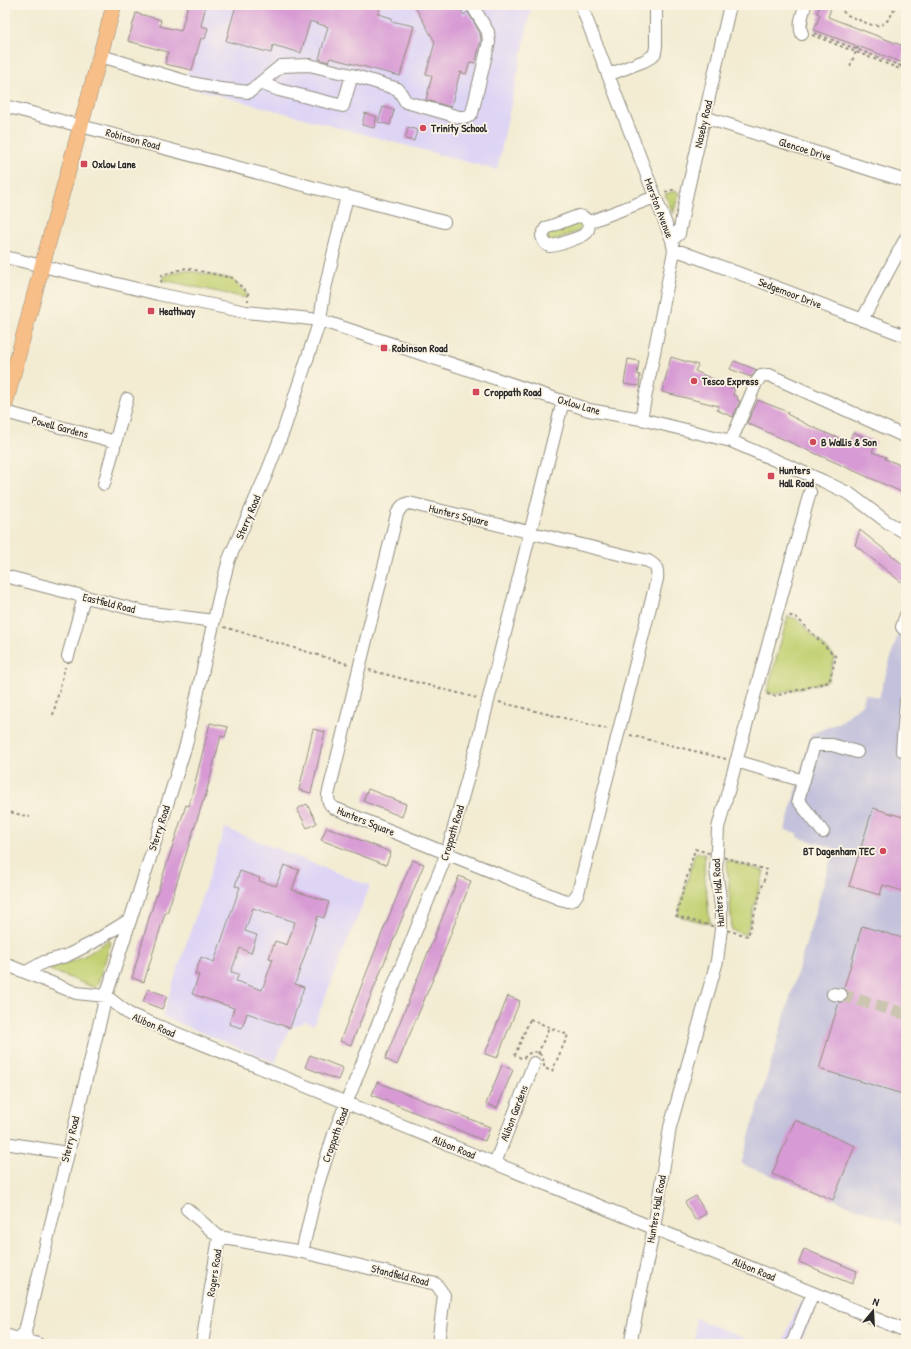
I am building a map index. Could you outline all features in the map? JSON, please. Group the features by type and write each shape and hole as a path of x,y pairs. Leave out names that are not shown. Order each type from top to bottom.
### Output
{"main road":[{"path":"5,405 114,5"}],"street":[{"path":"101,56 188,82 221,89 249,92 281,66 309,65 352,75 398,89 406,102 461,118 467,117 472,113 489,42 488,32 472,5"},
{"name":"Marston Avenue","path":"581,5 673,245 641,419"},
{"path":"608,75 651,57 655,53 657,5"},
{"name":"Naseby Road","path":"673,245 679,234 730,5"},
{"path":"806,5 800,23 800,29 809,34"},
{"path":"260,83 343,106 352,75"},
{"name":"Robinson Road","path":"5,106 444,222"},
{"name":"Glencoe Drive","path":"704,117 906,181"},
{"path":"320,320 324,294 347,196"},
{"path":"589,222 655,197"},
{"path":"862,320 906,238"},
{"name":"Sedgemoor Drive","path":"673,245 682,252 906,336"},
{"name":"Oxlow Lane","path":"5,257 158,294 246,312 320,320 589,410 641,419 731,441 850,494 887,522 906,533"},
{"name":"Sterry Road","path":"22,1344 106,996 186,745 229,559 266,475 284,429 320,320"},
{"path":"731,441 756,384 761,376 769,375 906,437"},
{"path":"104,484 127,399"},
{"name":"Croppath Road","path":"302,1252 318,1184 336,1131 447,853 488,700 563,401"},
{"name":"Powell Gardens","path":"5,412 116,442"},
{"name":"Hunters Hall Road","path":"631,1344 654,1228 670,1127 717,961 721,929 716,870 718,828 810,492"},
{"name":"Hunters Square","path":"409,503 418,504 530,533 648,562 655,565 658,570 578,893 573,900 568,901 334,808 328,801 328,795 397,514 403,505 409,503"},
{"name":"Eastfield Road","path":"5,576 84,598 144,612 214,622"},
{"path":"68,656 84,598"},
{"path":"906,615 902,627 906,631"},
{"path":"906,701 902,750 906,751"},
{"path":"823,832 798,800 814,745 832,745 857,752"},
{"path":"736,761 804,781"},
{"path":"26,972 44,962 66,956 92,943 129,920"},
{"path":"5,964 76,993 106,996"},
{"name":"Alibon Road","path":"106,996 129,1014 906,1331"},
{"name":"Alibon Gardens","path":"495,1163 536,1058"},
{"path":"5,1143 67,1153"},
{"path":"187,1209 219,1237"},
{"name":"Rogers Road","path":"202,1344 219,1237 302,1252"},
{"name":"Standfield Road","path":"302,1252 436,1284 444,1295 438,1344"},
{"path":"792,1344 813,1293"},
{"path":"5,1335 18,1339 25,1332"},
{"path":"25,1332 27,1341 38,1344"}],"path":[{"path":"843,5 843,11 846,14 875,26 882,25 888,21 892,16 896,5"},
{"path":"809,34 857,48 901,66"},
{"path":"809,34 900,69 906,54"},
{"path":"850,66 857,48"},
{"path":"655,197 672,190 687,193"},
{"path":"158,294 162,275 186,268 232,278 248,293 246,312"},
{"path":"756,691 775,696 829,682 836,657 797,618 778,612"},
{"path":"214,622 360,668 736,761"},
{"path":"53,716 68,656"},
{"path":"5,810 30,817"},
{"path":"530,1019 568,1035 552,1071 544,1068 545,1062 543,1056 536,1058 534,1052 527,1054 523,1059 515,1056 530,1019"},
{"path":"536,1058 549,1027"}],"shaded area":[{"name":"Trinity School","path":"206,5 532,5 497,170 184,86"},
{"path":"901,623 906,627 906,1227 741,1164 834,848 797,837 797,833 785,830 811,734 841,722 863,703 865,694 879,698"},
{"path":"225,828 370,886 314,1025 305,1021 289,1029 275,1063 162,1016"},
{"path":"800,1301 816,1306 800,1344 782,1344"},
{"path":"695,1318 758,1344 695,1344"}],"green space":[{"path":"675,191 679,193 673,214 665,194"},
{"path":"578,221 584,223 583,229 553,241 548,241 547,234"},
{"path":"185,270 232,279 247,294 246,298 163,280 164,276"},
{"path":"788,616 797,619 835,657 828,681 776,694 767,692"},
{"path":"695,853 705,854 704,868 710,924 678,916"},
{"path":"727,860 764,871 746,935 732,930"},
{"path":"108,940 111,942 97,986 95,988 50,970 51,967 59,966 81,957"}],"building":[{"path":"188,5 206,5 201,26 208,28 205,39 201,38 192,70 165,64 168,52 128,41 136,13 161,20 160,26 181,31"},
{"path":"236,5 380,5 378,14 392,18 391,21 414,26 400,76 330,58 328,62 319,59 328,27 310,21 301,53 273,45 271,53 226,41"},
{"path":"414,5 458,5 464,15 468,12 480,33 481,41 475,63 470,62 466,74 460,72 451,107 426,100 432,76 426,74 435,42"},
{"path":"820,5 832,5 828,17 906,47 901,62 814,30 820,15 817,13"},
{"path":"383,107 394,110 390,125 378,122"},
{"path":"365,113 377,117 374,128 362,125"},
{"path":"408,127 417,130 414,141 405,139"},
{"name":"Tesco Express","path":"671,357 698,365 695,371 735,389 733,395 738,397 737,400 740,401 733,417 717,410 719,406 662,392"},
{"path":"628,359 639,361 637,374 640,375 639,386 624,384"},
{"path":"734,361 757,370 751,377 730,369"},
{"path":"758,400 788,412 787,414 806,424 848,443 853,432 876,442 872,452 906,467 902,476 906,477 906,494 747,423"},
{"path":"860,530 906,567 906,586 855,545"},
{"path":"210,723 228,727 225,737 221,736 204,801 167,913 165,913 144,982 132,978 149,918 186,805 189,806"},
{"path":"313,729 325,732 311,793 299,790"},
{"path":"368,789 406,804 402,817 363,801"},
{"path":"307,804 317,823 307,828 297,809"},
{"name":"BT Dagenham TEC","path":"873,808 906,818 906,892 883,885 880,895 849,886"},
{"path":"327,827 391,852 386,865 321,840"},
{"path":"412,860 424,864 351,1045 340,1041"},
{"path":"284,865 299,870 292,890 329,902 324,918 318,916 295,984 304,987 290,1028 247,1013 242,1028 229,1024 234,1008 192,994 199,975 195,974 201,957 214,962 240,887 235,886 240,871 260,878 259,881 276,886","holes":["253,908 295,922 287,945 275,941 269,958 273,959 262,990 236,981 239,974 231,972 240,948 251,953 257,935 245,931"]},
{"path":"459,876 471,881 440,962 397,1065 385,1059"},
{"path":"862,926 906,939 906,1095 819,1069 839,1002 844,1002 848,996 848,992 844,988"},
{"path":"148,989 167,996 162,1009 143,1002"},
{"path":"508,996 520,1001 497,1058 485,1054"},
{"path":"310,1055 343,1068 338,1080 305,1067"},
{"path":"502,1065 513,1070 497,1108 486,1104"},
{"path":"377,1082 490,1127 485,1141 372,1095"},
{"path":"795,1120 855,1146 833,1200 772,1174"},
{"path":"696,1196 706,1214 695,1220 685,1202"},
{"path":"804,1249 857,1271 852,1284 799,1262"}],"tunnel":[{"path":"841,995 906,1014"}],"place":[{"name":"Trinity School","path":"423,128"},
{"name":"Oxlow Lane","path":"84,164"},
{"name":"Heathway","path":"151,311"},
{"name":"Robinson Road","path":"384,348"},
{"name":"Tesco Express","path":"694,381"},
{"name":"Croppath Road","path":"476,392"},
{"name":"B Wallis & Son","path":"813,442"},
{"name":"Hunters Hall Road","path":"771,476"},
{"name":"BT Dagenham TEC","path":"883,851"}]}
